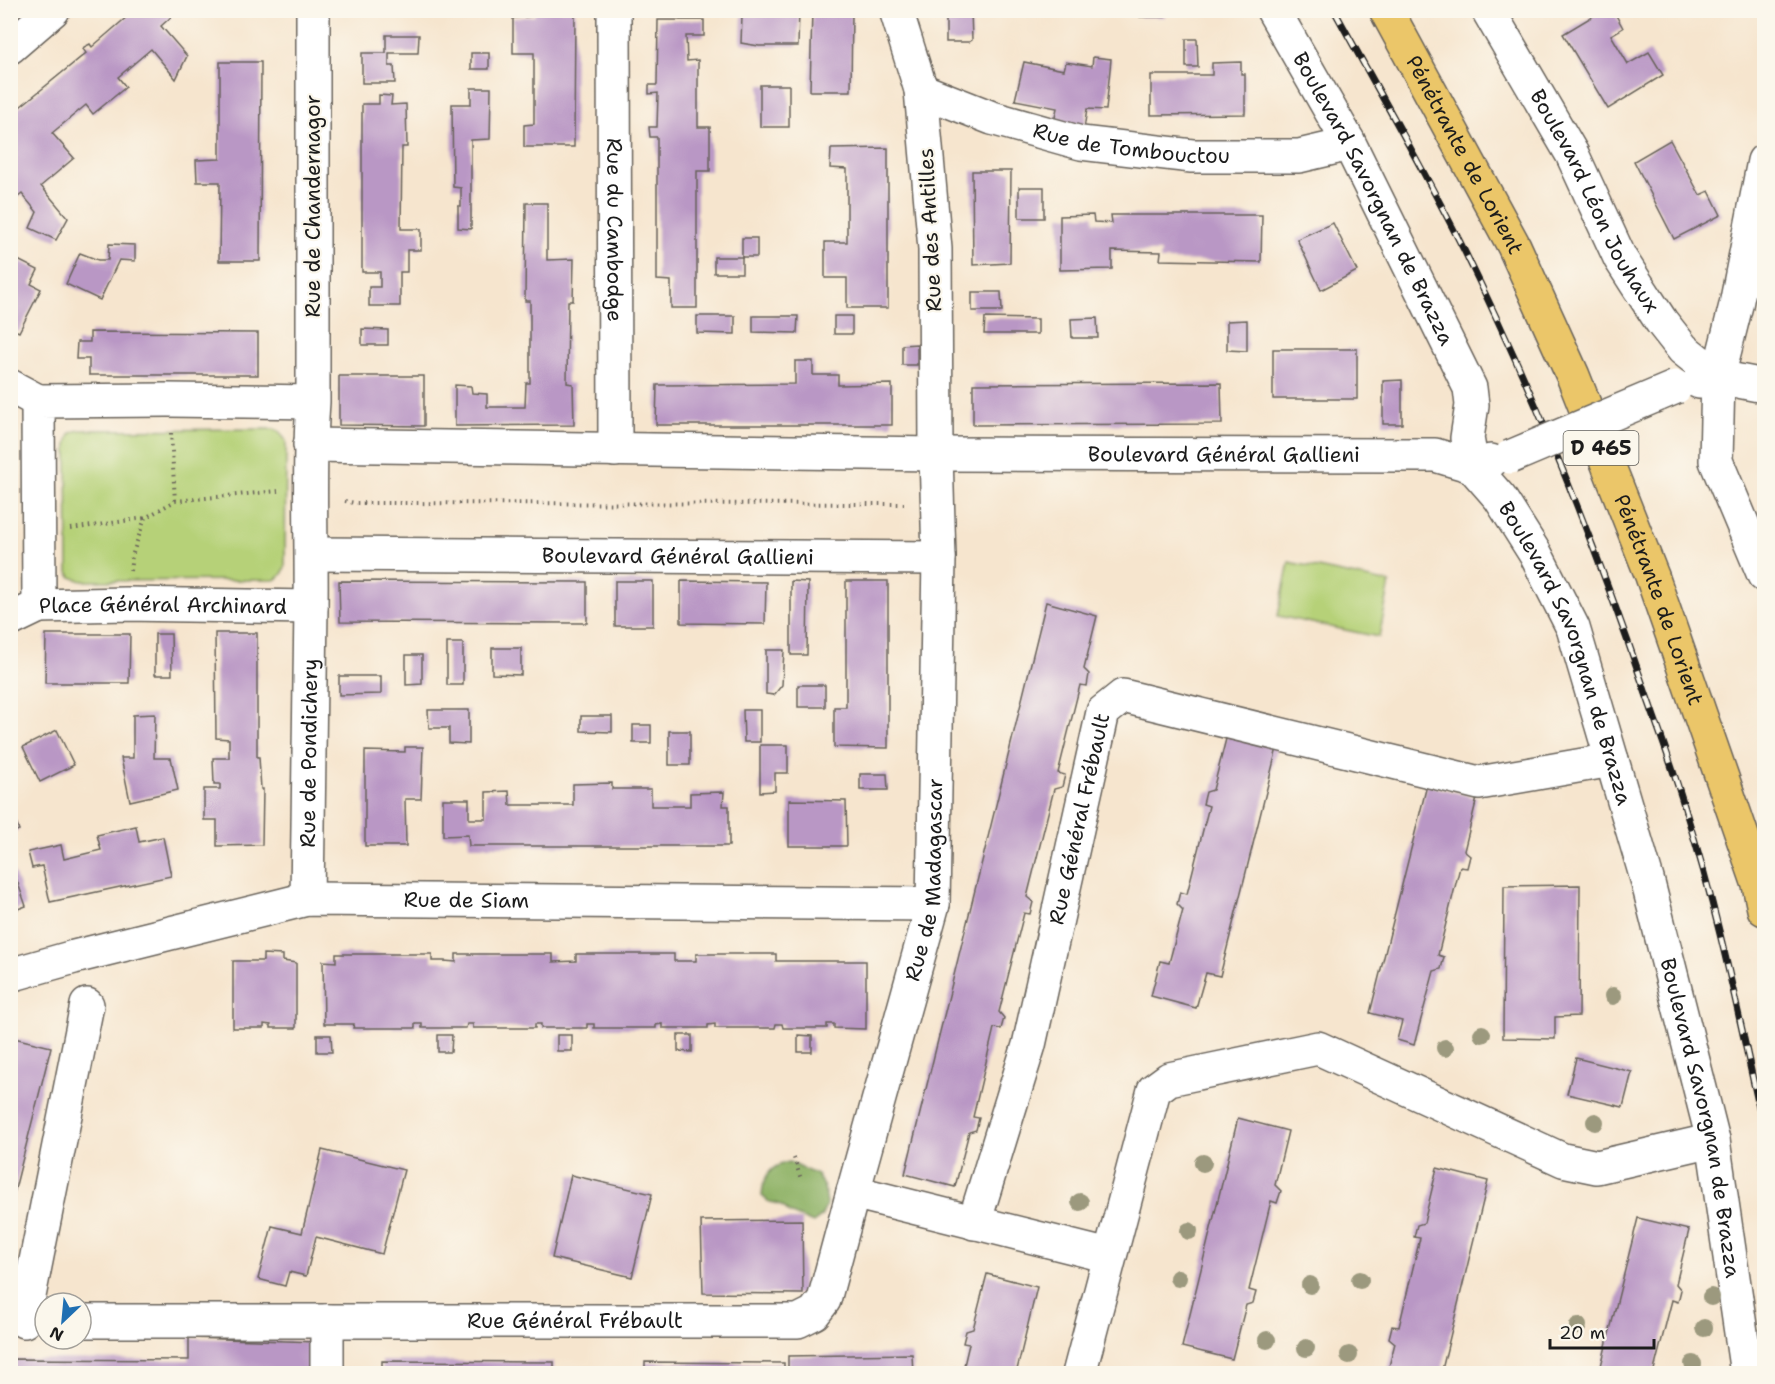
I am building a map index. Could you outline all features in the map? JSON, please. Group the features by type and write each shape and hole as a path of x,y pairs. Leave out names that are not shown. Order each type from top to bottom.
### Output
{"main road":[{"name":"Pénétrante de Lorient","path":"1386,10 1514,246 1573,376 1652,576 1755,874 1764,909"}],"street":[{"path":"10,47 53,10"},
{"name":"Rue de Chandernagor","path":"313,10 313,402"},
{"name":"Rue du Cambodge","path":"614,10 615,450"},
{"name":"Rue des Antilles","path":"896,10 921,90 935,249 936,454"},
{"name":"Boulevard Savorgnan de Brazza","path":"1273,10 1348,141 1470,388 1472,405 1467,438 1472,466 1500,498 1536,555 1573,628 1647,879 1713,1140 1743,1364"},
{"name":"Boulevard Léon Jouhaux","path":"1488,10 1572,154 1620,258 1636,284 1683,349 1718,377"},
{"name":"Rue de Tombouctou","path":"921,90 992,118 1081,143 1170,154 1299,156 1333,148 1348,141"},
{"path":"1764,161 1736,305 1718,377 1716,461 1764,575"},
{"path":"1718,377 1764,386"},
{"name":"Boulevard Général Gallieni","path":"310,446 936,454 1435,455 1472,466 1510,457 1676,387 1718,377"},
{"name":"Place Général Archinard","path":"24,393 313,402 310,446 311,607 126,604 39,606 24,393"},
{"path":"936,454 939,558"},
{"name":"Boulevard Général Gallieni","path":"312,554 939,558"},
{"name":"Rue de Madagascar","path":"853,1192 933,904 939,558"},
{"path":"10,620 39,606"},
{"name":"Rue de Pondichery","path":"307,899 311,607"},
{"name":"Rue Général Frébault","path":"974,1223 1029,1045 1103,712 1123,696 1479,783 1612,760"},
{"name":"Rue de Siam","path":"10,975 307,899 933,904"},
{"path":"26,1321 87,1005"},
{"path":"1079,1374 1154,1090 1169,1079 1318,1048 1563,1160 1597,1167 1713,1140"},
{"path":"853,1192 1109,1256"},
{"name":"Rue Général Frébault","path":"93,1321 798,1321 814,1313 824,1300 853,1192"},
{"path":"327,1321 327,1374"}],"path":[{"path":"168,399 175,501"},
{"path":"68,530 145,518 175,501 291,490 355,503 900,504 938,509"},
{"path":"126,604 132,556 145,518"},
{"path":"794,1158 801,1179"}],"green space":[{"path":"274,429 279,431 286,441 285,567 278,578 274,580 82,581 71,577 68,572 67,444 70,434 82,430"},
{"path":"1289,562 1390,583 1379,637 1278,616"},
{"path":"789,1162 817,1175 824,1187 827,1204 821,1217 813,1223 789,1213 785,1208 769,1202 762,1196 768,1173 776,1166"}],"building":[{"path":"135,10 165,10 171,17 161,26 187,56 176,79 151,49 118,77 126,87 93,114 86,105 52,133 74,158 41,186 68,218 56,240 30,228 37,212 22,194 18,197 10,188 10,115 86,53 84,47 90,44 92,47"},
{"path":"471,10 494,10 494,16 471,16"},
{"path":"535,10 575,10 574,147 524,147 524,125 534,124 534,53 513,53 513,18 535,16"},
{"path":"759,10 799,10 798,46 759,46 741,43 742,15 759,15"},
{"path":"812,10 852,10 851,91 810,91"},
{"path":"941,10 971,10 972,40 946,42 946,16 941,16"},
{"path":"1140,10 1165,10 1165,17 1140,17"},
{"path":"1603,10 1613,10 1623,28 1611,35 1628,64 1649,52 1663,75 1608,109 1563,34"},
{"path":"658,20 704,20 704,36 686,36 687,61 698,60 698,127 710,127 710,171 697,171 697,308 671,308 671,281 657,280 657,137 650,137 649,127 657,127 658,93 649,94 649,85 657,85"},
{"path":"386,35 419,35 418,53 389,53 389,66 394,66 395,83 362,83 362,53 386,53"},
{"path":"1186,39 1197,39 1198,67 1186,67"},
{"path":"471,53 489,53 489,69 471,69"},
{"path":"1093,57 1111,59 1106,110 1087,109 1084,129 1054,122 1057,108 1015,100 1024,62 1064,70 1066,62 1092,66"},
{"path":"220,62 261,62 260,261 219,261 220,182 197,182 196,160 220,159"},
{"path":"1241,62 1241,74 1245,74 1245,114 1151,115 1151,75 1212,75 1212,63"},
{"path":"760,85 789,85 789,127 760,127"},
{"path":"471,88 491,88 490,139 471,140 471,229 458,228 461,188 453,187 452,104 471,104"},
{"path":"379,95 392,96 391,105 406,104 407,147 402,147 401,229 421,229 421,250 407,250 407,272 400,272 400,306 369,306 369,287 380,287 380,272 362,272 362,104 379,104"},
{"path":"1670,140 1700,195 1709,191 1721,215 1674,239 1634,161"},
{"path":"888,148 888,308 847,308 847,278 825,278 825,242 847,242 847,169 830,168 831,149"},
{"path":"972,171 1011,171 1010,263 973,265"},
{"path":"1019,187 1044,187 1044,218 1019,218"},
{"path":"526,203 547,203 547,260 574,259 573,301 568,301 567,383 573,384 574,425 455,426 455,385 471,386 472,393 487,394 487,407 525,407 526,383 530,383 530,301 525,301"},
{"path":"1093,215 1094,222 1112,223 1111,215 1262,215 1261,262 1160,260 1161,252 1112,251 1112,269 1060,270 1060,216"},
{"path":"1333,223 1357,271 1321,290 1297,239"},
{"path":"742,238 757,238 757,257 742,257"},
{"path":"109,244 135,245 135,261 119,260 100,300 66,284 80,253 98,260 108,260"},
{"path":"10,256 38,270 31,284 41,289 19,332 10,328"},
{"path":"714,257 742,257 742,273 714,273"},
{"path":"972,292 1001,292 1002,311 972,311"},
{"path":"697,316 735,316 735,334 697,333"},
{"path":"753,316 798,316 797,333 753,332"},
{"path":"834,316 852,316 852,334 834,334"},
{"path":"985,318 1038,319 1038,334 984,334"},
{"path":"1097,318 1098,338 1072,338 1071,319"},
{"path":"1247,320 1247,351 1227,350 1227,321"},
{"path":"362,329 388,330 388,345 362,345"},
{"path":"90,332 258,333 258,375 89,375 89,359 76,359 77,342 90,342"},
{"path":"917,344 917,365 902,365 902,345"},
{"path":"1273,349 1357,349 1357,399 1273,399"},
{"path":"795,361 813,361 813,375 838,375 838,385 892,384 892,425 656,425 657,385 795,384"},
{"path":"339,376 424,376 424,426 339,425"},
{"path":"1402,380 1402,424 1383,424 1383,381"},
{"path":"1221,383 1222,424 973,425 973,384"},
{"path":"10,463 14,463 14,547 10,547"},
{"path":"339,581 587,582 587,623 340,622"},
{"path":"615,581 653,581 653,626 615,626"},
{"path":"681,581 766,582 765,624 681,623"},
{"path":"791,581 808,582 807,655 791,655"},
{"path":"846,581 888,581 888,748 834,747 834,707 846,707"},
{"path":"1046,602 1097,616 1084,669 1089,674 1087,686 1080,685 1058,773 1065,775 1062,787 1054,789 1027,897 1033,902 1030,914 1024,913 999,1012 1004,1018 1001,1029 994,1028 973,1117 979,1118 976,1130 969,1132 955,1187 905,1174"},
{"path":"215,633 257,633 257,757 259,757 261,789 263,789 262,845 217,846 217,820 204,820 204,789 220,789 220,784 214,784 213,758 229,758 229,739 216,738"},
{"path":"46,634 130,634 129,683 45,683"},
{"path":"155,634 171,634 172,675 155,675"},
{"path":"447,643 463,643 463,685 447,685"},
{"path":"492,648 521,648 521,675 492,674"},
{"path":"766,650 784,650 782,685 774,695 766,694"},
{"path":"406,655 422,655 422,684 406,685"},
{"path":"339,676 381,676 381,694 339,695"},
{"path":"798,685 825,685 825,707 798,707"},
{"path":"428,710 469,710 469,744 449,743 449,728 429,728"},
{"path":"743,710 760,710 760,742 744,742"},
{"path":"155,714 154,758 171,758 178,790 130,801 121,758 133,758 133,715"},
{"path":"581,716 612,716 612,732 581,731"},
{"path":"633,725 651,725 651,743 633,743"},
{"path":"57,730 74,765 40,782 23,747"},
{"path":"669,731 690,731 690,765 669,765"},
{"path":"1227,735 1277,748 1220,976 1206,973 1196,1008 1151,996 1160,961 1169,963 1183,910 1177,904 1180,892 1187,894 1209,806 1203,804 1206,792 1213,790"},
{"path":"760,745 788,745 788,773 775,773 775,791 760,792"},
{"path":"405,747 423,747 421,799 405,799 406,846 365,846 365,751 405,752"},
{"path":"860,774 887,774 888,790 860,790"},
{"path":"612,783 612,789 651,789 651,806 690,806 690,793 724,792 723,806 729,806 729,846 469,846 468,835 443,836 443,799 469,799 469,819 486,819 486,792 509,791 510,805 573,805 573,784"},
{"path":"1427,785 1477,798 1464,851 1470,856 1467,868 1460,867 1438,955 1444,957 1441,969 1434,971 1414,1045 1397,1040 1402,1021 1370,1013"},
{"path":"789,800 846,801 847,846 789,846"},
{"path":"10,808 19,830 10,833"},
{"path":"136,826 139,842 163,837 171,876 50,902 42,866 32,868 28,852 61,845 64,859 101,850 97,835"},
{"path":"14,872 26,906 10,912 10,873"},
{"path":"1580,885 1579,1016 1555,1017 1555,1039 1503,1038 1504,886"},
{"path":"263,954 283,955 283,961 296,963 296,1028 271,1028 271,1025 264,1024 264,1028 233,1028 233,961 263,961"},
{"path":"336,954 432,954 432,961 456,962 456,954 553,954 553,962 576,961 576,954 674,954 674,961 696,961 696,954 776,954 776,961 866,961 866,1029 834,1028 834,1024 827,1024 827,1028 783,1028 782,1024 776,1024 775,1028 715,1028 715,1024 708,1025 708,1028 662,1028 662,1024 656,1025 656,1028 594,1028 594,1024 587,1024 587,1028 541,1028 541,1024 535,1024 535,1028 473,1028 473,1024 467,1024 466,1028 422,1028 422,1024 415,1024 415,1028 353,1028 354,1024 324,1024 323,961 336,962"},
{"path":"317,1035 331,1035 332,1052 317,1052"},
{"path":"438,1035 452,1035 451,1052 438,1052"},
{"path":"557,1035 572,1035 572,1051 557,1051"},
{"path":"678,1035 692,1035 692,1052 678,1051"},
{"path":"798,1035 812,1036 812,1052 798,1052"},
{"path":"10,1037 51,1047 11,1205 10,1205"},
{"path":"1576,1058 1632,1072 1623,1107 1567,1094"},
{"path":"1238,1118 1288,1131 1275,1185 1281,1191 1277,1203 1271,1201 1249,1290 1256,1292 1253,1303 1246,1305 1232,1359 1182,1347"},
{"path":"322,1150 404,1170 382,1254 316,1237 306,1276 289,1272 285,1286 258,1279 272,1226 302,1233"},
{"path":"1437,1168 1488,1181 1441,1374 1387,1374 1395,1343 1389,1338 1392,1326 1399,1327 1420,1238 1414,1237 1417,1225 1424,1223"},
{"path":"571,1175 652,1194 632,1277 552,1258"},
{"path":"1638,1218 1689,1230 1676,1284 1681,1290 1678,1302 1672,1300 1653,1374 1599,1374"},
{"path":"802,1220 803,1294 703,1293 701,1221"},
{"path":"987,1274 1037,1287 1016,1374 962,1374 969,1344 963,1343 966,1331 973,1329"},
{"path":"189,1338 318,1342 317,1374 10,1374 10,1359 189,1360"},
{"path":"912,1354 913,1374 788,1374 788,1356"},
{"path":"382,1361 554,1362 554,1374 382,1374"},
{"path":"645,1362 784,1363 784,1374 645,1374"}],"railway":[{"path":"1334,10 1464,250 1539,412 1584,523 1666,751 1698,851 1728,969 1764,1129"}]}
